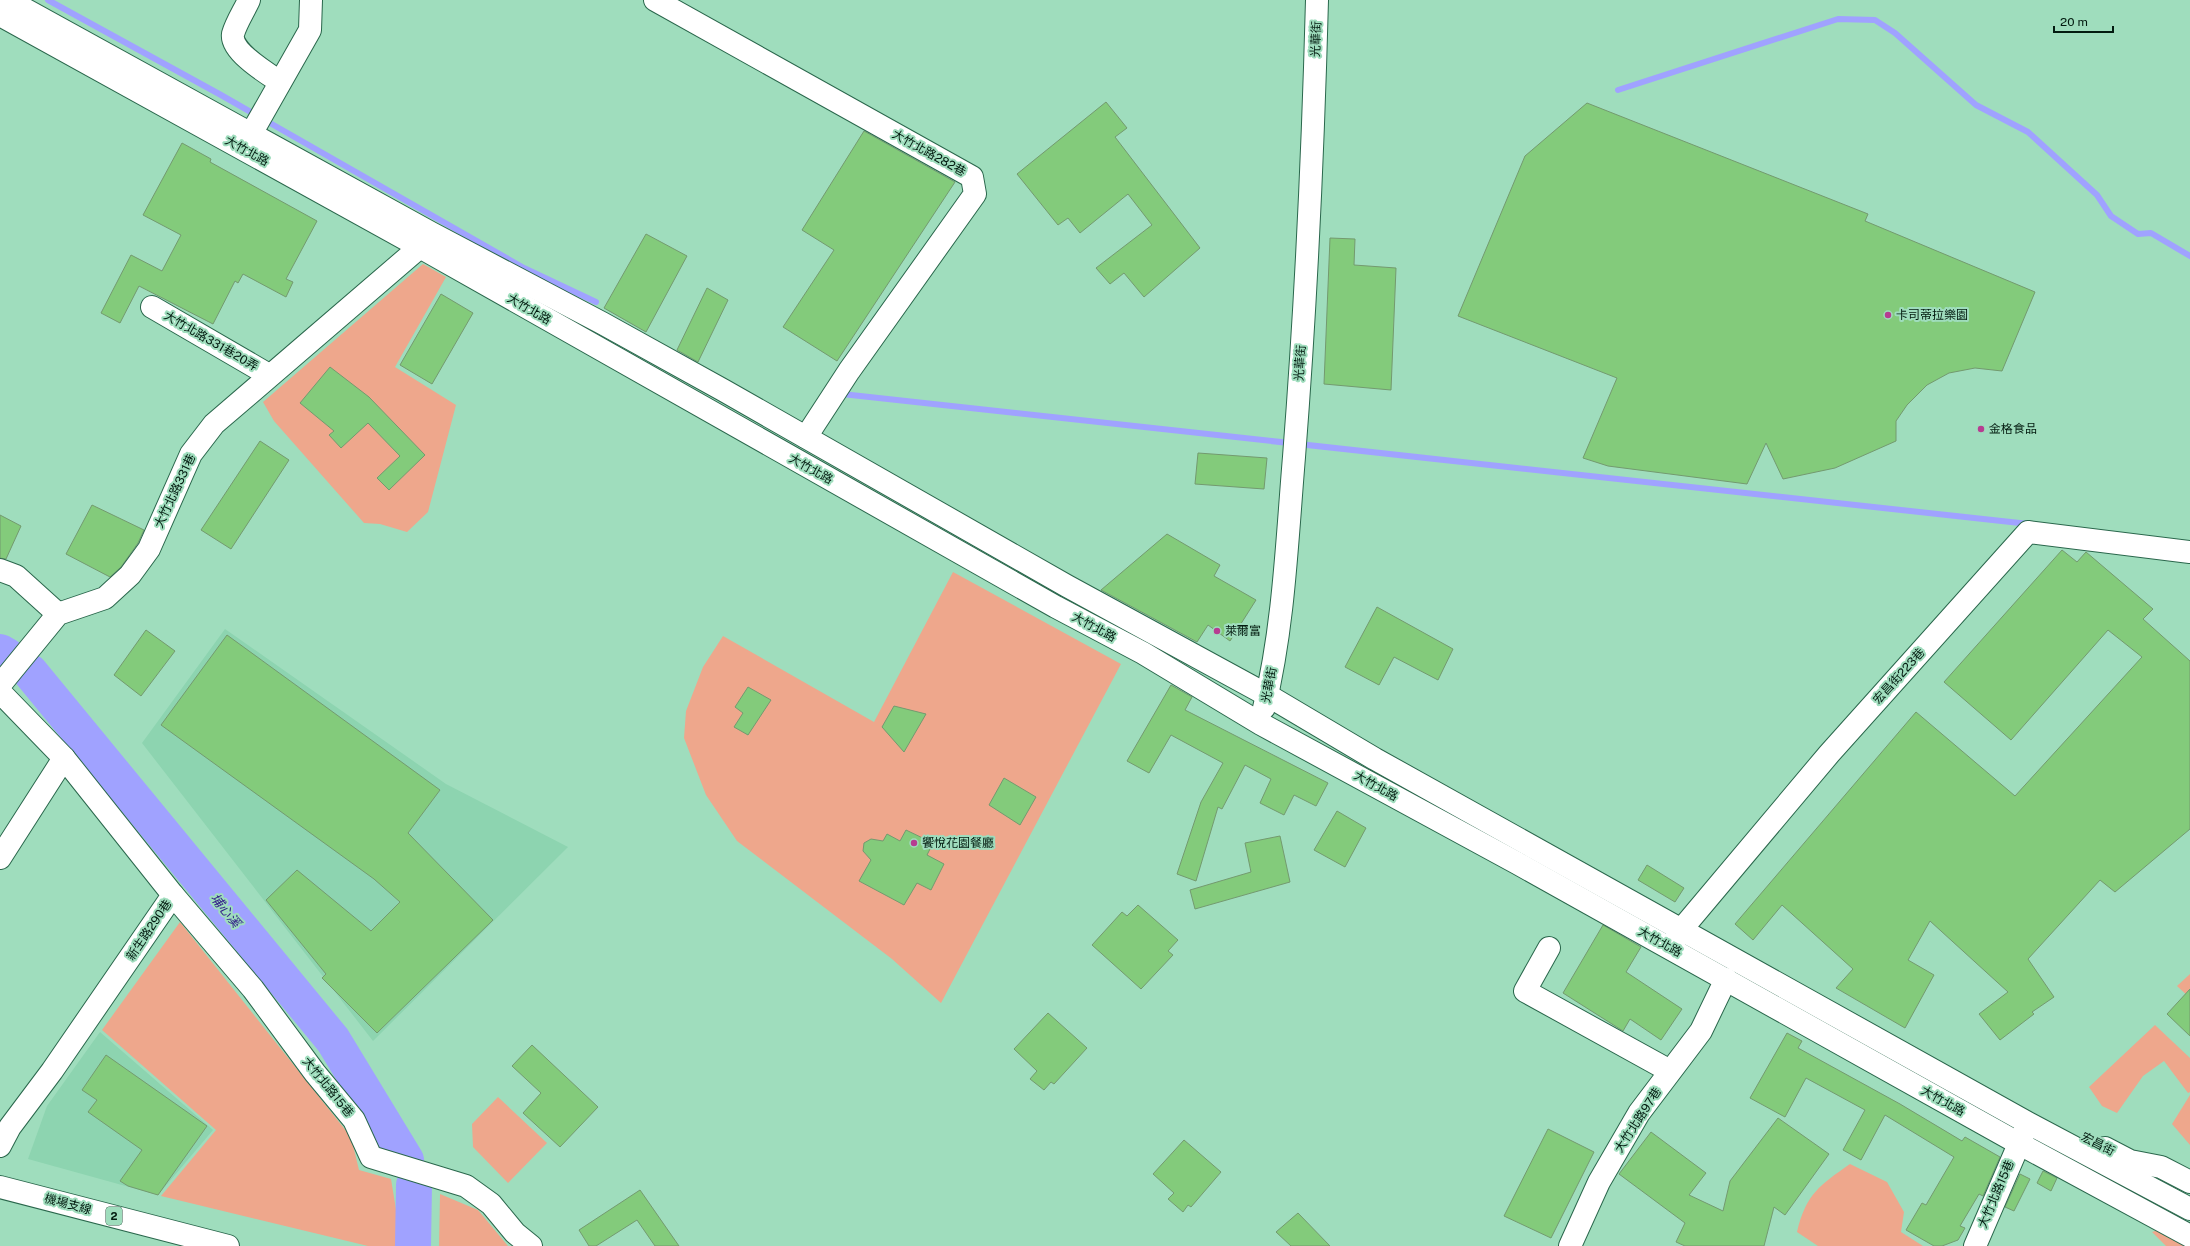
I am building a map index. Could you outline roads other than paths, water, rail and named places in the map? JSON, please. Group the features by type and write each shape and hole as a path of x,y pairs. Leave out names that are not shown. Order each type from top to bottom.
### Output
{"main road":[{"name":"大竹北路","path":"8,0 251,134 426,240 1000,576 1143,653 1260,724 1676,939 2190,1209"},
{"path":"250,0 233,35 235,45 258,67 280,82"},
{"path":"251,134 310,30 311,0"},
{"name":"大竹北路282巷","path":"655,0 972,177 975,194 849,371 806,437"},
{"name":"光華街","path":"1260,724 1277,641 1298,400 1313,163 1317,0"},
{"name":"大竹北路","path":"0,15 426,240 609,327 806,437 1066,586 1267,695 1676,939 1726,979 2018,1143 2190,1236"},
{"name":"大竹北路331巷","path":"58,614 105,598 130,575 149,549 191,454 214,424 426,240"},
{"name":"大竹北路331巷20弄","path":"152,306 269,375"},
{"name":"宏昌街223巷","path":"1676,939 1829,754 2028,532 2190,552"},
{"path":"0,570 16,576 58,614 0,685"},
{"name":"新生路290巷","path":"0,692 64,758 173,894 52,1071 3,1132"},
{"path":"0,858 64,758"},
{"name":"大竹北路15巷","path":"173,894 253,989 315,1073 354,1120 371,1157 466,1186 491,1204 515,1233 531,1246"},
{"path":"1549,948 1525,991 1670,1071"},
{"name":"大竹北路97巷","path":"1570,1246 1599,1182 1636,1119 1701,1031 1726,979"},
{"name":"宏昌街","path":"2028,1123 2045,1118 2130,1160 2160,1167 2190,1182"},
{"path":"2018,1143 2028,1123"},
{"name":"大竹北路15巷","path":"1974,1246 2018,1143"},
{"name":"機場支線","path":"0,1187 228,1246"}],"waterway":[{"path":"48,0 221,95 524,268 596,302"},
{"path":"1618,90 1838,19 1875,20 1895,33 1976,105 2028,132 2097,195 2111,216 2138,234 2151,233 2190,256"},
{"path":"842,394 2029,524"},
{"name":"埔心溪","path":"0,652 7,656"},
{"name":"埔心溪","path":"30,672 333,1040 406,1160"},
{"path":"413,1246 414,1185"}],"place":[{"name":"卡司蒂拉樂園","path":"1888,315"},
{"name":"金格食品","path":"1981,429"},
{"name":"萊爾富","path":"1217,631"},
{"name":"饗悅花園餐廳","path":"914,843"}]}
